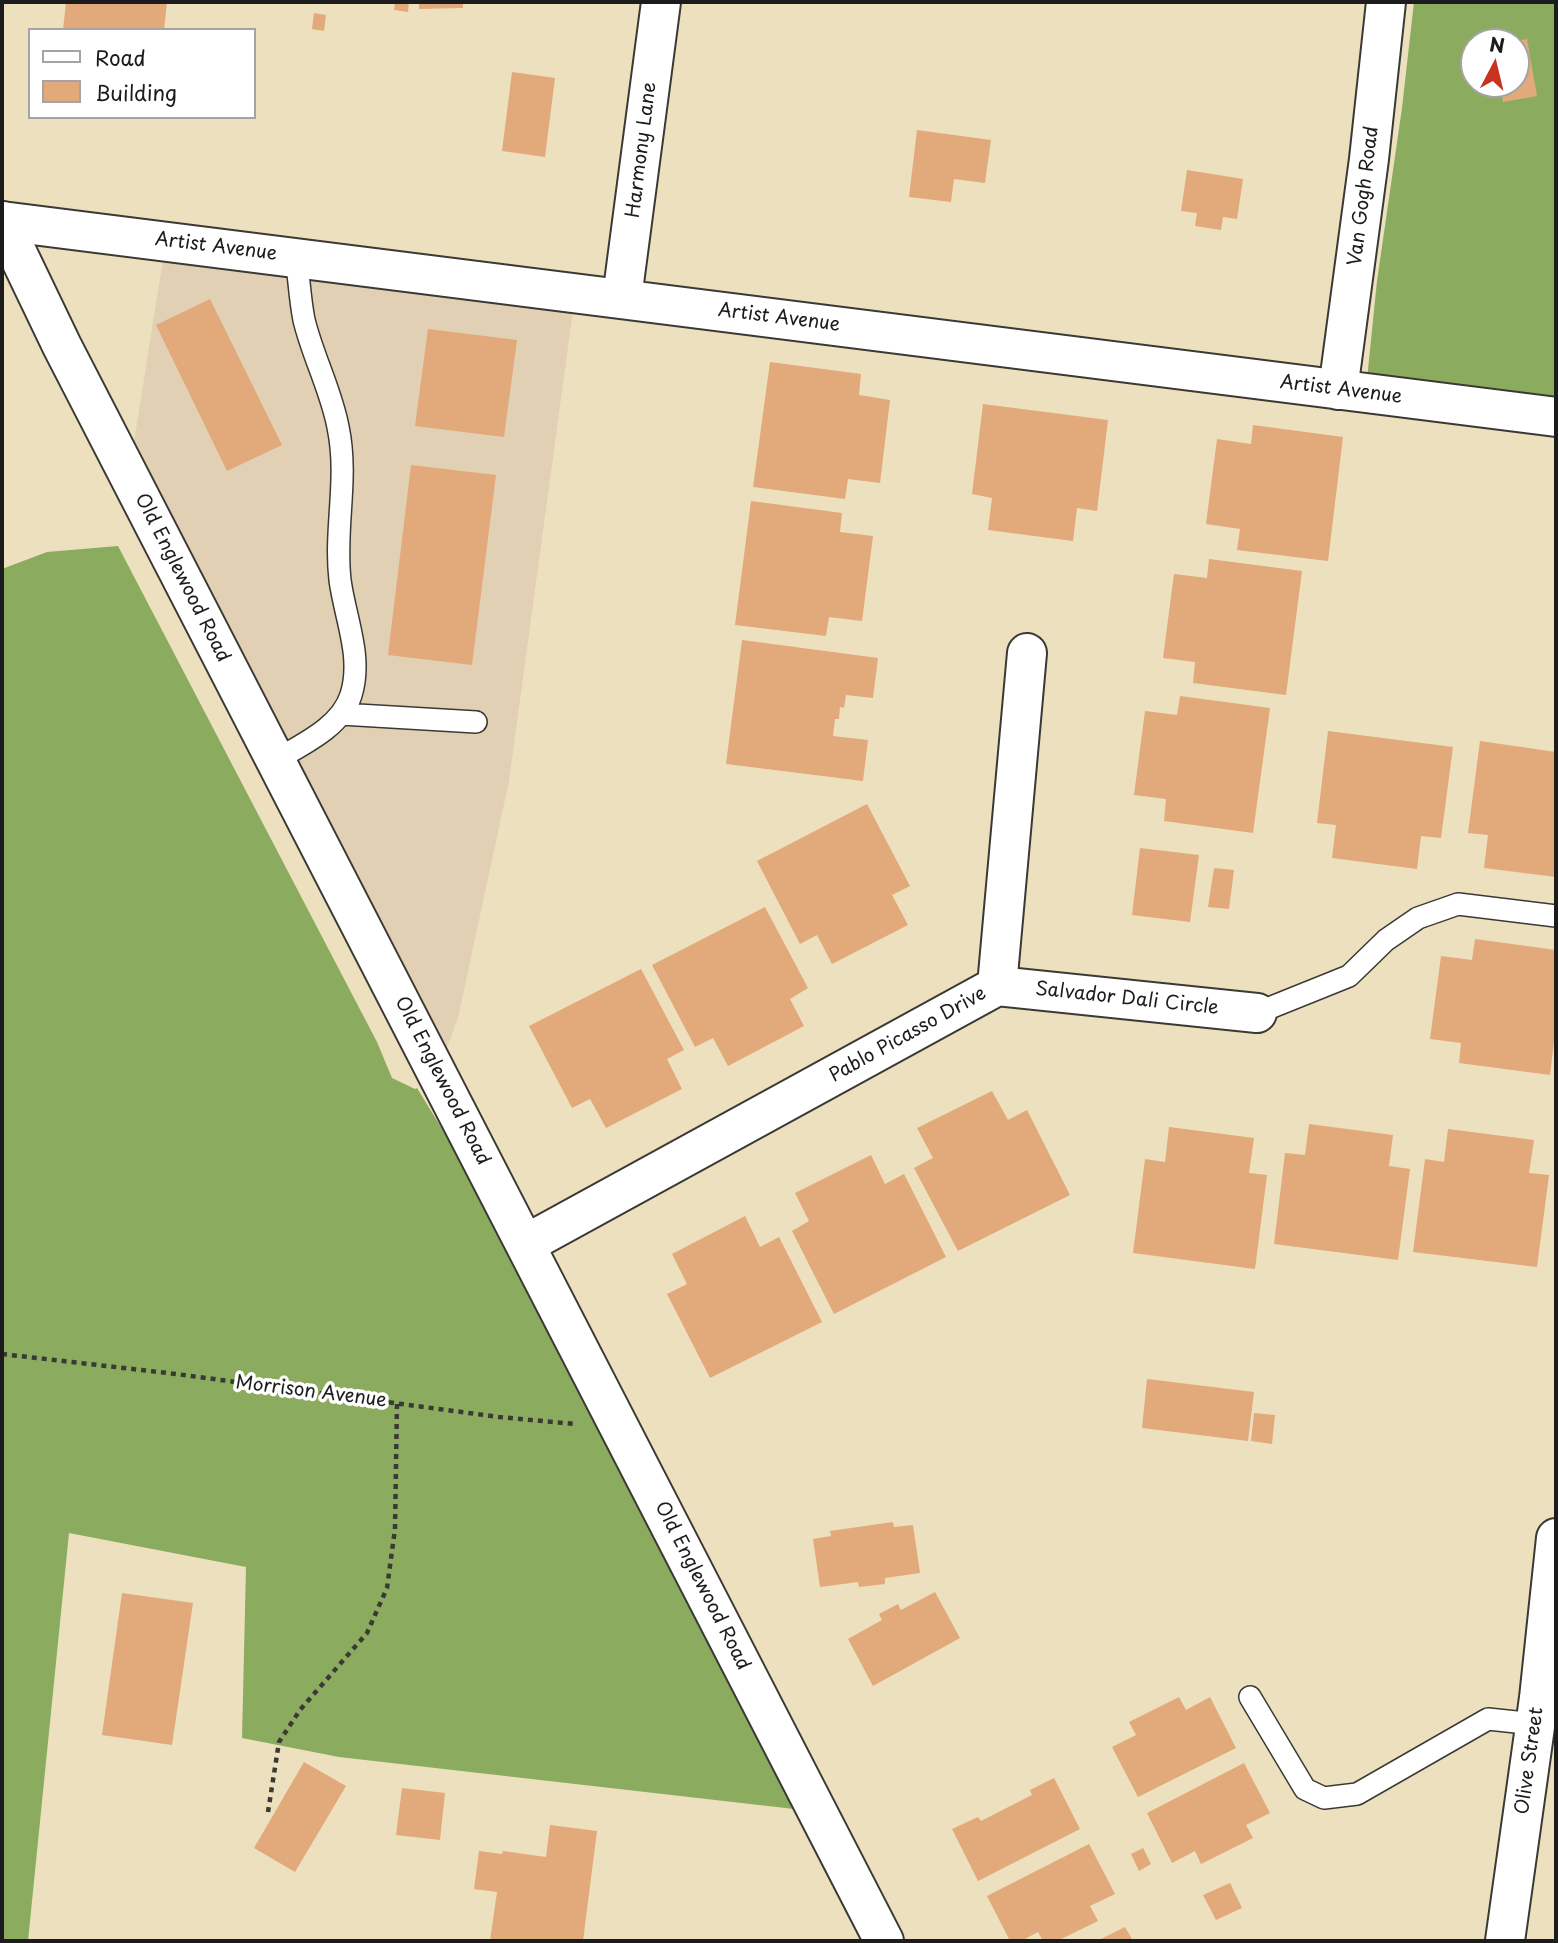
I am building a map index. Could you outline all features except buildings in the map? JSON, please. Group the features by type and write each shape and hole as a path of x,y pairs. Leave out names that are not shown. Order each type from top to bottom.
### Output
{"street":[{"name":"Harmony Lane","path":"622,298 661,2"},
{"name":"Van Gogh Road","path":"1338,390 1369,159 1386,2"},
{"name":"Artist Avenue","path":"2,221 1556,416"},
{"name":"Old Englewood Road","path":"2,221 62,346 884,1941"},
{"name":"Pablo Picasso Drive","path":"526,1244 998,986 1027,653"},
{"name":"Salvador Dali Circle","path":"998,986 1257,1013"},
{"name":"Olive Street","path":"1506,1941 1543,1708 1556,1538"}],"lane":[{"path":"276,760 322,732 341,714 351,696 356,666 340,582 337,547 344,480 338,427 304,321 296,257"},
{"path":"341,714 476,722"},
{"path":"1257,1013 1349,976 1386,940 1418,918 1458,904 1556,916"},
{"path":"1250,1697 1305,1789 1324,1798 1357,1794 1489,1719 1543,1708"}],"path":[{"name":"Morrison Avenue","path":"2,1354 499,1417 621,1429"},
{"path":"268,1812 279,1742 300,1710 367,1633 387,1588 395,1529 397,1403"}],"shaded area":[{"path":"165,247 574,303 509,781 458,1018 447,1048 134,442"}],"green space":[{"path":"1414,2 1556,2 1556,427 1364,409 1377,281"},
{"path":"118,546 377,1042 392,1078 417,1088 455,1150 794,1809 339,1757 242,1738 246,1567 69,1533 28,1941 2,1941 2,569 47,552"}]}
